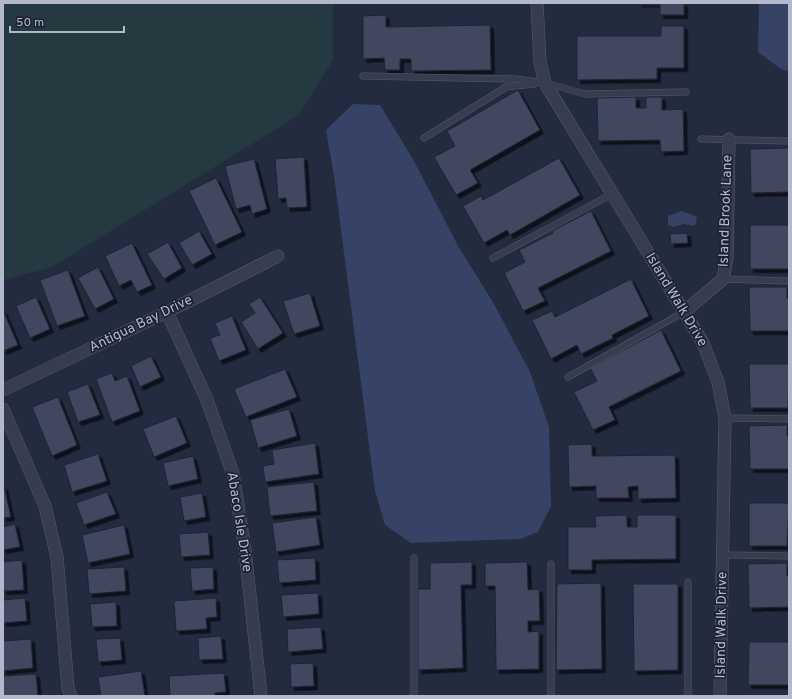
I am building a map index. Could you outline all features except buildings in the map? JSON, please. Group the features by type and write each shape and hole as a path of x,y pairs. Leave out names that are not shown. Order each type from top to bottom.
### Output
{"street":[{"name":"Island Walk Drive","path":"537,3 540,62 545,83 706,350 718,382 725,418 720,696"},
{"name":"Island Brook Lane","path":"684,312 723,279 727,258 729,139"},
{"name":"Antigua Bay Drive","path":"3,390 167,312 278,256"},
{"name":"Abaco Isle Drive","path":"167,312 207,400 233,474 245,550 261,696"},
{"path":"3,409 45,506 57,557 68,688 71,696"}],"lane":[{"path":"364,76 516,79 545,83 585,94 686,92"},
{"path":"424,138 506,87 545,83"},
{"path":"701,139 789,140"},
{"path":"492,258 612,194"},
{"path":"723,279 789,281"},
{"path":"568,377 684,312"},
{"path":"725,418 789,420"},
{"path":"723,555 789,556"},
{"path":"414,558 414,696"},
{"path":"551,564 551,696"},
{"path":"688,582 688,696"}],"shaded area":[{"path":"3,3 333,3 333,60 299,115 52,267 3,280"}],"water":[{"path":"759,3 789,3 789,71 781,69 758,52"},
{"path":"353,104 380,105 414,161 457,244 494,304 530,372 549,427 551,506 538,532 520,539 411,543 385,525 375,491 334,176 326,130"},
{"path":"682,211 697,217 696,224 693,226 684,224 674,227 668,225 668,216"}]}
